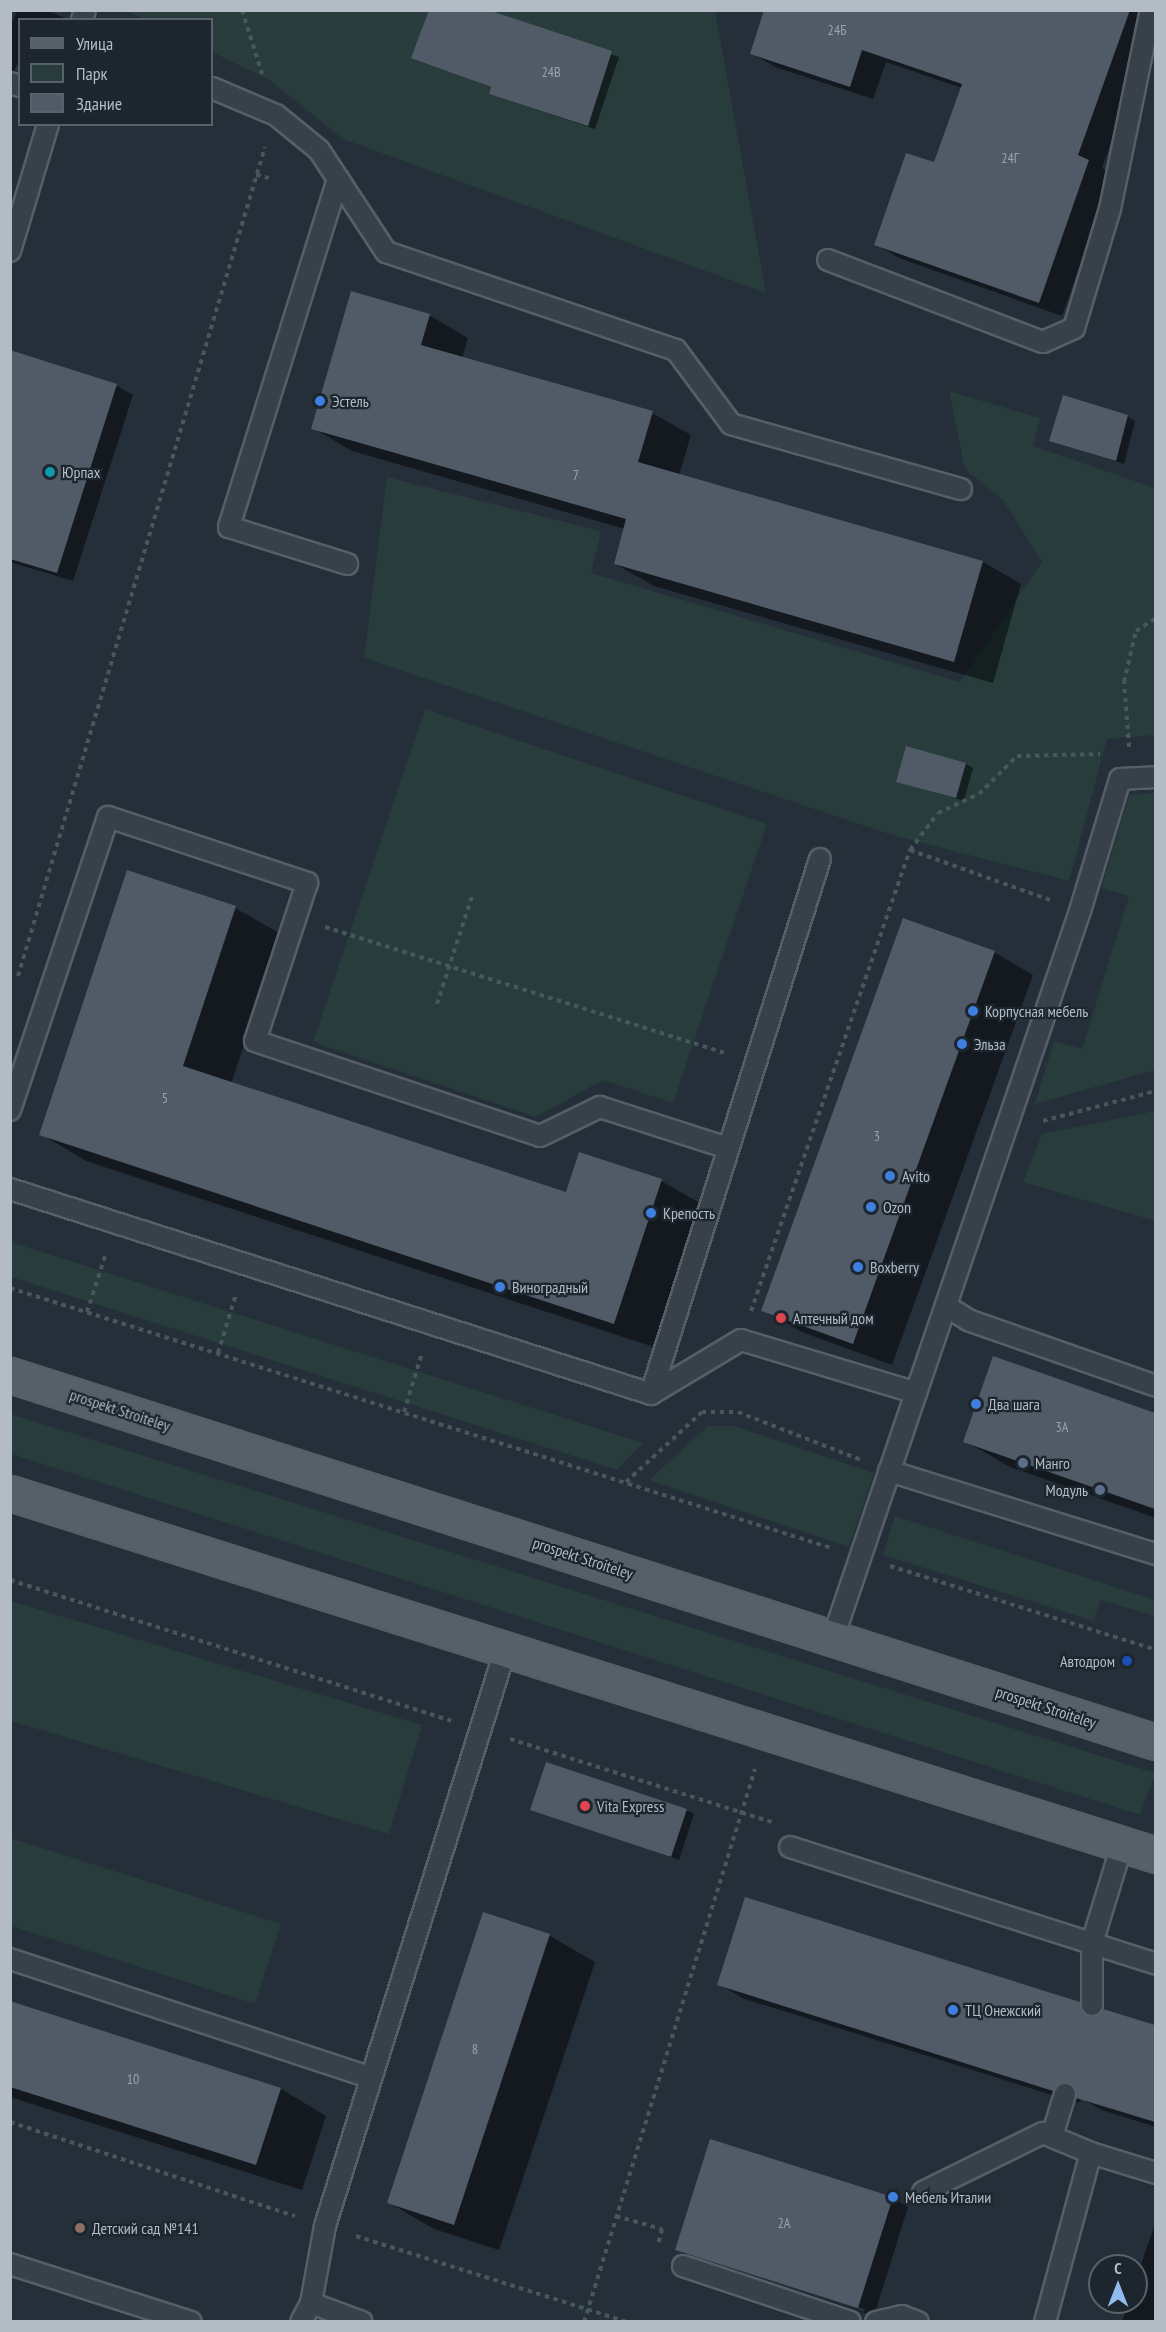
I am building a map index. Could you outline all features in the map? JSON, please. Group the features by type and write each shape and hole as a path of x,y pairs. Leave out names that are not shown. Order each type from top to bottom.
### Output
{"main road":[{"name":"prospekt Stroiteley","path":"10,1376 1155,1742"},
{"path":"10,1493 1155,1855"}],"lane":[{"path":"828,260 1043,342 1074,328 1110,209 1151,10"},
{"path":"213,88 276,115 319,150 386,252 675,350 731,424 961,489"},
{"path":"10,251 47,126"},
{"path":"338,179 229,527 347,564"},
{"path":"832,1638 1080,910 1120,779 1155,777"},
{"path":"10,1110 108,817 307,883 255,1041 540,1136 600,1107 728,1148"},
{"path":"651,1394 820,859"},
{"path":"10,1189 651,1394 741,1340 916,1393"},
{"path":"946,1306 968,1320 1155,1386"},
{"path":"889,1471 1155,1554"},
{"path":"302,2322 311,2303 325,2226 505,1651"},
{"path":"1092,2006 1092,1943 1122,1845"},
{"path":"790,1847 1155,1964"},
{"path":"10,1959 371,2078"},
{"path":"1052,2136 1065,2094"},
{"path":"923,2192 1043,2133 1091,2153 1155,2173"},
{"path":"1045,2322 1091,2153"},
{"path":"10,2264 191,2322"},
{"path":"683,2266 850,2322"},
{"path":"311,2303 362,2322"},
{"path":"876,2322 902,2316 918,2322"}],"path":[{"path":"17,979 256,175 276,115 242,10"},
{"path":"256,175 269,178"},
{"path":"1120,779 1129,753 1124,682 1136,631 1155,618"},
{"path":"741,1340 910,850 938,813 979,794 1017,756 1129,753"},
{"path":"910,850 1080,910"},
{"path":"436,1004 471,896"},
{"path":"296,918 755,1062"},
{"path":"1005,1132 1155,1091"},
{"path":"87,1312 115,1223"},
{"path":"218,1353 245,1264"},
{"path":"10,1288 1155,1650"},
{"path":"404,1413 430,1324"},
{"path":"625,1482 702,1412 738,1413 889,1471"},
{"path":"10,1580 774,1822"},
{"path":"584,2322 766,1732"},
{"path":"10,2122 325,2226 627,2322"},
{"path":"616,2216 662,2229 655,2258 683,2266"}],"green space":[{"path":"126,11 715,11 766,293 343,139 271,81 213,52 213,18 143,18"},
{"path":"949,391 1040,418 1033,446 1155,488 1155,735 1107,739 1069,881 889,834 364,658 387,477 601,531 591,573 960,682 1042,562 1003,500 965,469"},
{"path":"425,709 767,824 673,1103 603,1080 536,1117 313,1042"},
{"path":"1155,793 1155,1070 1035,1104 1054,1041 1082,1049 1129,896 1101,888 1129,795"},
{"path":"1155,1111 1155,1221 1023,1182 1042,1134"},
{"path":"11,1242 643,1443 617,1470 11,1277"},
{"path":"11,1414 1155,1774 1140,1815 11,1454"},
{"path":"708,1426 734,1426 874,1473 849,1547 649,1480"},
{"path":"895,1516 1155,1600 1155,1616 1100,1600 1094,1621 883,1555"},
{"path":"11,1601 422,1725 389,1834 11,1721"},
{"path":"11,1838 281,1924 255,2004 11,1926"}],"building":[{"path":"429,10 488,10 612,51 588,126 489,94 491,87 411,58"},
{"path":"764,10 1130,10 1078,155 1089,160 1039,303 874,245 906,153 934,162 962,84 862,50 850,87 750,54"},
{"path":"351,291 430,314 421,345 653,411 638,462 983,561 954,662 614,564 626,519 311,429"},
{"name":"Юрпах","path":"10,350 117,384 57,573 10,559"},
{"path":"1063,395 1128,415 1116,461 1049,441"},
{"path":"906,746 966,763 956,798 896,782"},
{"path":"127,870 236,906 183,1066 566,1192 579,1152 662,1179 614,1324 39,1135"},
{"path":"903,918 995,951 853,1344 761,1311"},
{"path":"993,1356 1155,1413 1155,1509 963,1442"},
{"path":"546,1762 687,1809 671,1857 530,1810"},
{"name":"ТЦ Онежский","path":"745,1897 1080,2002 1081,2010 1087,2016 1097,2016 1103,2009 1155,2025 1155,2122 1076,2098 1077,2091 1069,2083 1062,2082 1053,2091 717,1985"},
{"path":"483,1912 550,1934 454,2225 387,2203"},
{"path":"10,2001 281,2088 256,2165 10,2087"},
{"path":"710,2139 893,2197 858,2308 675,2250"}],"place":[{"name":"Эстель","path":"320,401"},
{"name":"Юрпах","path":"50,472"},
{"name":"Корпусная мебель","path":"973,1011"},
{"name":"Эльза","path":"962,1044"},
{"name":"Avito","path":"890,1176"},
{"name":"Ozon","path":"871,1207"},
{"name":"Крепость","path":"651,1213"},
{"name":"Boxberry","path":"858,1267"},
{"name":"Виноградный","path":"500,1287"},
{"name":"Аптечный дом","path":"781,1318"},
{"name":"Два шага","path":"976,1404"},
{"name":"Манго","path":"1023,1463"},
{"name":"Модуль","path":"1100,1490"},
{"name":"Автодром","path":"1127,1661"},
{"name":"Vita Express","path":"585,1806"},
{"name":"ТЦ Онежский","path":"953,2010"},
{"name":"Мебель Италии","path":"893,2197"},
{"name":"Детский сад №141","path":"80,2228"}]}
